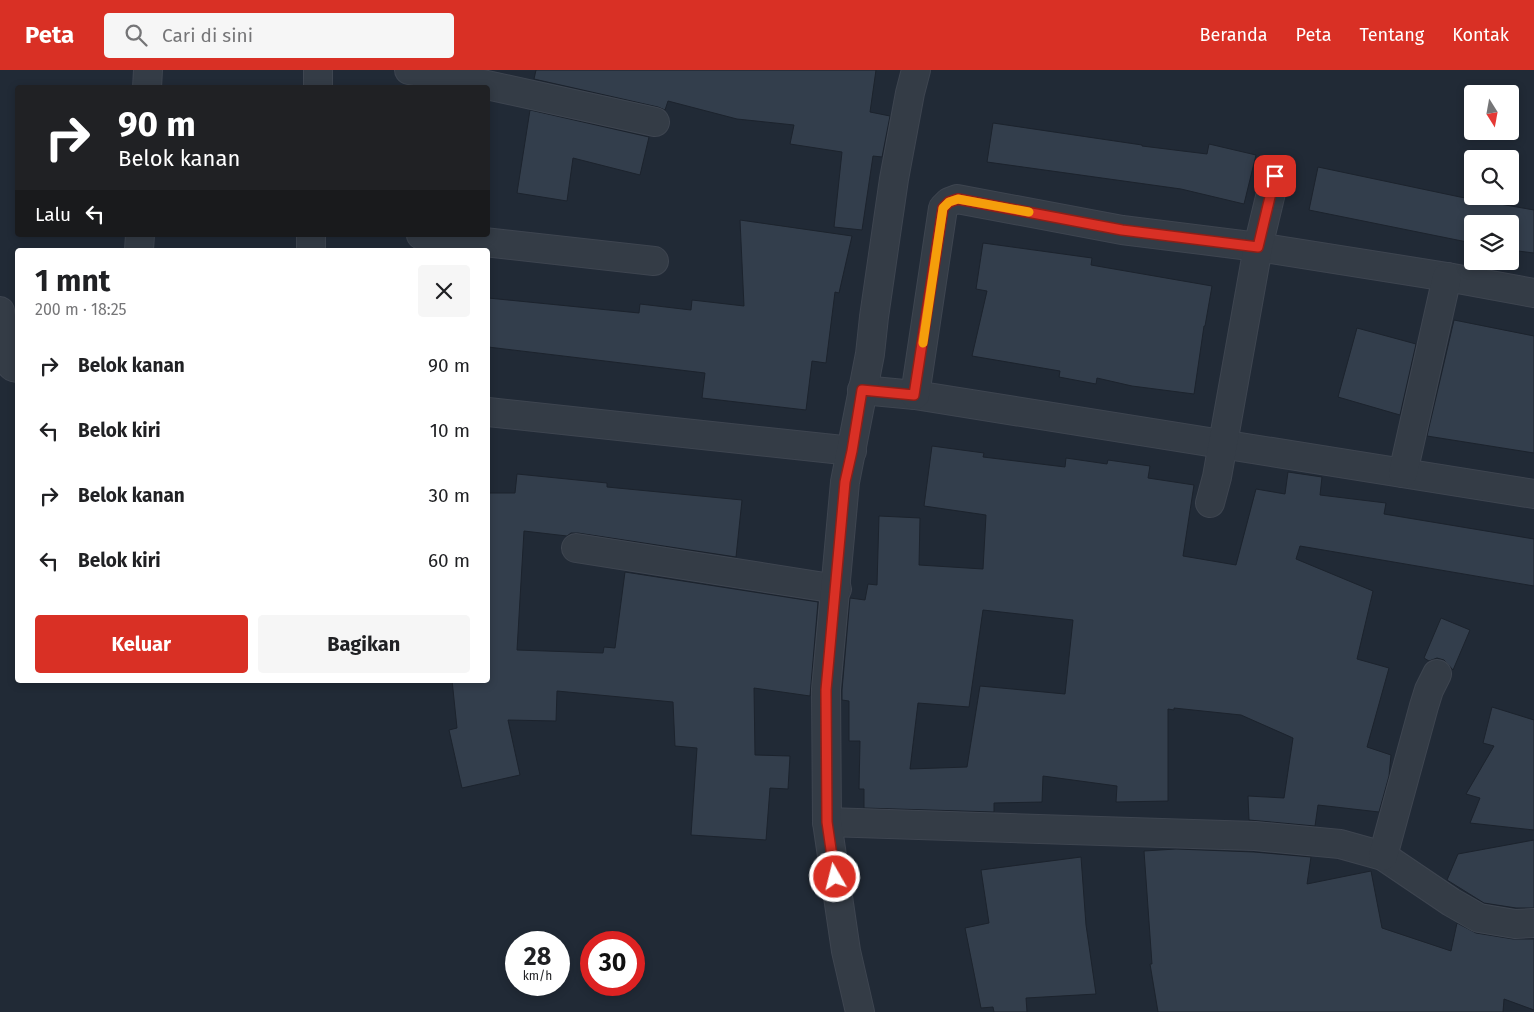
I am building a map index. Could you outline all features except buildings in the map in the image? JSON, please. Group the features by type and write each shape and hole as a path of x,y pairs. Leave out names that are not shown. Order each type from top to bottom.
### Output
{"street":[{"path":"147,85 148,70"},
{"path":"318,70 318,85"},
{"path":"409,70 487,85"},
{"path":"860,1012 846,951 827,822 826,690 837,589 845,482 870,354 894,179 916,70"},
{"path":"490,86 655,122"},
{"path":"1210,503 1217,477 1258,247 1275,176"},
{"path":"914,395 943,208 949,202 958,199 1122,230 1258,247 1534,293"},
{"path":"439,237 654,261"},
{"path":"1403,473 1447,277"},
{"path":"0,311 8,362 15,367"},
{"path":"862,390 914,395 1534,494"},
{"path":"490,412 852,451"},
{"path":"576,548 837,589"},
{"path":"1383,856 1424,706 1437,674"},
{"path":"827,822 1255,836 1340,844 1383,856 1451,902 1479,918 1515,924 1534,923"}],"slow traffic":[{"path":"923,343 943,208 949,202 958,199 1029,212"}],"route":[{"path":"835,877 827,822 826,690 837,589 845,482 862,390 914,395 943,208 949,202 958,199 1122,230 1258,247 1275,176"}]}
